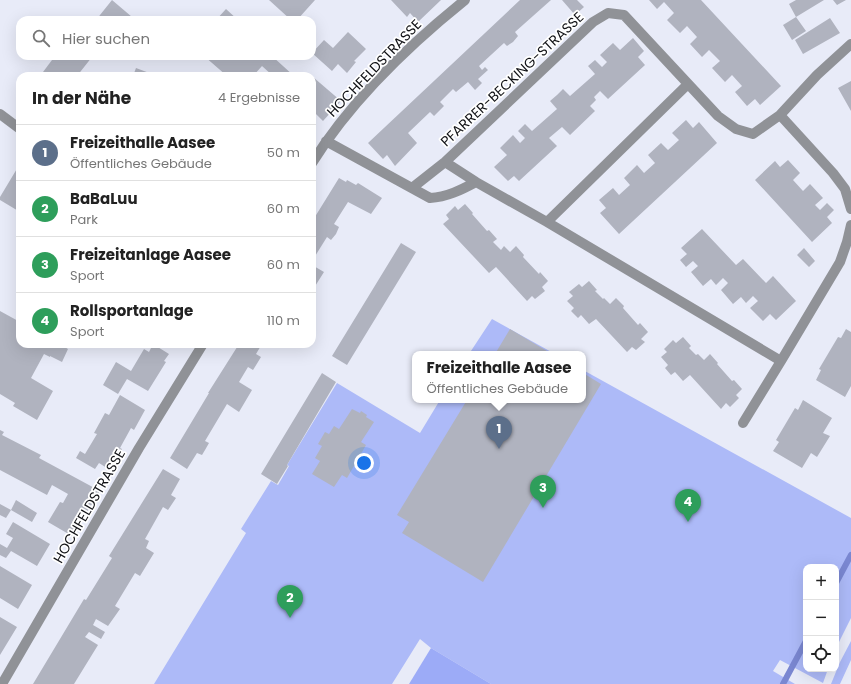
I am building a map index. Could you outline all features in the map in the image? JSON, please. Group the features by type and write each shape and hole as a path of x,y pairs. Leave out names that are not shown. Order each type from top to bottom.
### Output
{"street":[{"name":"HOCHFELDSTRASSE","path":"316,157 351,108 392,66 465,0"},
{"name":"PFARRER-BECKING-STRASSE","path":"412,188 445,162 592,22 608,13 624,15 718,116 736,129 753,134 780,115 817,75 851,44"},
{"path":"547,222 688,84"},
{"path":"0,114 16,126"},
{"path":"780,115 833,173 845,189 851,209"},
{"path":"326,141 430,198 453,194 476,182"},
{"name":"PFARRER-BECKING-STRASSE","path":"445,162 476,182 547,222 781,361"},
{"path":"743,422 840,262 851,225"},
{"name":"HOCHFELDSTRASSE","path":"2,684 123,476 201,348"}],"shaded area":[{"path":"492,319 550,351 471,351"},
{"path":"586,372 851,518 851,618 839,642 839,564 803,564 803,672 827,672 823,683 780,660 773,671 795,684 491,684 431,648 420,639 392,684 154,684 246,533 241,529 271,481 278,485 289,466 287,465 337,383 420,433 438,403 586,403"},
{"path":"851,641 851,660 840,684 831,684 836,672 839,672 840,662"},
{"path":"431,648 491,684 409,684"}],"building":[{"path":"112,0 131,16 99,16"},
{"path":"269,0 315,0 301,16 287,16"},
{"path":"391,0 441,0 418,22 410,13 407,17"},
{"path":"520,0 551,0 515,32 518,36 513,42 507,46 504,43 479,66 482,70 485,67 488,70 478,79 482,83 475,90 468,82 456,92 453,89 440,102 444,106 434,116 430,112 408,133 417,143 395,166 387,155 383,159 368,143"},
{"path":"562,0 577,0 584,7 575,15"},
{"path":"649,0 701,0 781,86 760,105 755,99 747,106 735,92 742,86 732,75 725,82 712,68 720,61 709,50 702,57 690,44 697,37 687,26 680,33 667,20 674,13 664,2 657,9"},
{"path":"796,0 824,0 796,17 789,4"},
{"path":"833,0 846,0 837,5"},
{"path":"226,9 234,16 220,16"},
{"path":"796,17 806,31 792,40 783,25"},
{"path":"830,18 840,33 803,54 795,40"},
{"path":"348,32 366,49 354,61 356,62 347,73 338,64 332,71 316,57 316,49 324,40 333,48"},
{"path":"633,38 644,51 638,57 645,65 608,99 600,91 594,97 596,100 590,106 595,111 570,135 562,127 549,138 557,146 519,181 514,176 508,181 494,167 507,155 500,148 513,135 520,143 525,138 518,131 525,124 532,131 557,109 550,101 563,89 570,96 595,74 588,66 595,60 602,67 607,62 600,55 613,43 620,50"},
{"path":"52,60 90,60 80,72 43,72"},
{"path":"209,60 276,60 290,72 269,72 262,66 257,72 222,72"},
{"path":"136,68 147,72 134,72"},
{"path":"316,80 341,101 323,121 316,114"},
{"path":"851,81 851,111 838,88"},
{"path":"686,120 693,128 699,122 717,143 619,234 600,213 606,208 599,200 613,188 619,195 630,185 624,178 637,165 644,173 655,163 648,155 661,143 668,150 679,140 672,133"},
{"path":"788,160 800,173 793,180 803,191 810,184 823,198 815,205 820,210 827,203 834,210 827,217 832,223 812,242 755,180 775,161 780,167"},
{"path":"16,170 16,210 0,200 0,197"},
{"path":"339,178 356,185 358,183 382,198 371,214 348,202 334,224 339,227 336,234 331,240 327,237 316,255 316,215"},
{"path":"465,204 487,231 489,230 497,239 493,242 501,250 504,246 510,252 516,246 524,255 523,257 539,274 540,272 548,281 542,287 545,291 535,299 532,296 527,301 496,267 489,273 443,224 449,219 446,215 455,206 458,210"},
{"path":"702,229 736,265 743,259 766,283 773,276 796,301 776,320 770,314 763,321 750,308 758,301 753,296 746,303 741,297 733,304 721,290 728,283 723,278 716,285 711,279 703,286 691,272 698,266 693,261 686,267 680,260 687,254 681,248"},
{"path":"401,243 416,252 347,365 332,356"},
{"path":"804,248 815,261 809,267 797,255"},
{"path":"316,267 324,272 316,285"},
{"path":"589,281 597,290 595,291 610,304 616,298 638,325 640,323 648,332 641,339 645,342 636,350 632,347 627,352 596,319 589,324 581,315 578,318 571,311 574,308 567,301 573,296 569,292 579,284 582,287"},
{"path":"0,311 16,320 16,348 68,349 62,362 44,354 31,378 53,391 37,420 13,406 15,403 0,394"},
{"path":"510,329 547,351 497,351"},
{"path":"846,329 851,332 851,386 845,397 816,380 821,370 819,369 838,337 841,338"},
{"path":"683,337 691,346 689,348 696,355 698,354 704,360 710,354 732,381 734,380 742,389 736,395 739,398 730,407 726,403 721,409 690,375 683,381 675,372 671,375 665,368 668,365 661,357 667,352 664,349 673,340 676,343"},
{"path":"151,348 159,348 169,354 164,361 166,362 148,391 127,379 118,394 103,385 116,362 131,371 144,349 149,352"},
{"path":"236,348 260,348 256,354 261,357 253,370 248,367 239,382 252,390 239,412 227,404 205,441 209,443 202,455 197,453 187,469 170,458"},
{"path":"322,373 336,382 277,484 261,474"},
{"path":"586,375 601,384 483,582 402,533 409,522 397,515 465,403 586,403"},
{"path":"120,395 145,410 134,430 131,428 120,448 122,449 110,470 99,463 95,469 76,458 80,451 85,454 97,434 94,433 105,413 109,415"},
{"path":"803,400 832,418 823,433 830,436 817,457 811,453 802,468 773,451 779,442 776,440 795,408 798,410"},
{"path":"352,409 360,413 361,411 367,415 366,417 374,422 361,442 366,445 361,454 365,456 358,468 354,466 347,478 342,475 334,487 312,474 320,461 315,458 322,446 318,444 325,432 329,434 334,426 339,429"},
{"path":"0,430 4,432 2,435 41,455 39,458 100,491 72,536 48,522 60,502 63,503 68,494 52,485 47,495 0,470"},
{"path":"163,469 180,479 171,495 176,498 168,510 163,507 145,539 149,541 146,548 154,553 140,576 135,573 115,606 120,609 108,626 96,619 93,625 105,632 101,639 89,632 85,637 98,645 74,684 33,684 84,599 86,600 112,558 109,556"},
{"path":"16,500 37,513 32,522 11,510"},
{"path":"0,504 11,510 6,518 0,515"},
{"path":"13,522 50,544 37,566 11,551 6,558 0,555 0,544 7,548 13,538 6,534"},
{"path":"0,566 32,585 18,609 0,598"},
{"path":"0,617 17,627 0,655"}],"waterway":[{"path":"839,577 851,555"},
{"path":"783,684 803,647"}],"place":[{"name":"Freizeithalle Aasee","path":"499,449"},
{"name":"Freizeitanlage Aasee","path":"543,508"},
{"name":"Rollsportanlage","path":"688,522"},
{"name":"BaBaLuu","path":"290,618"}]}
